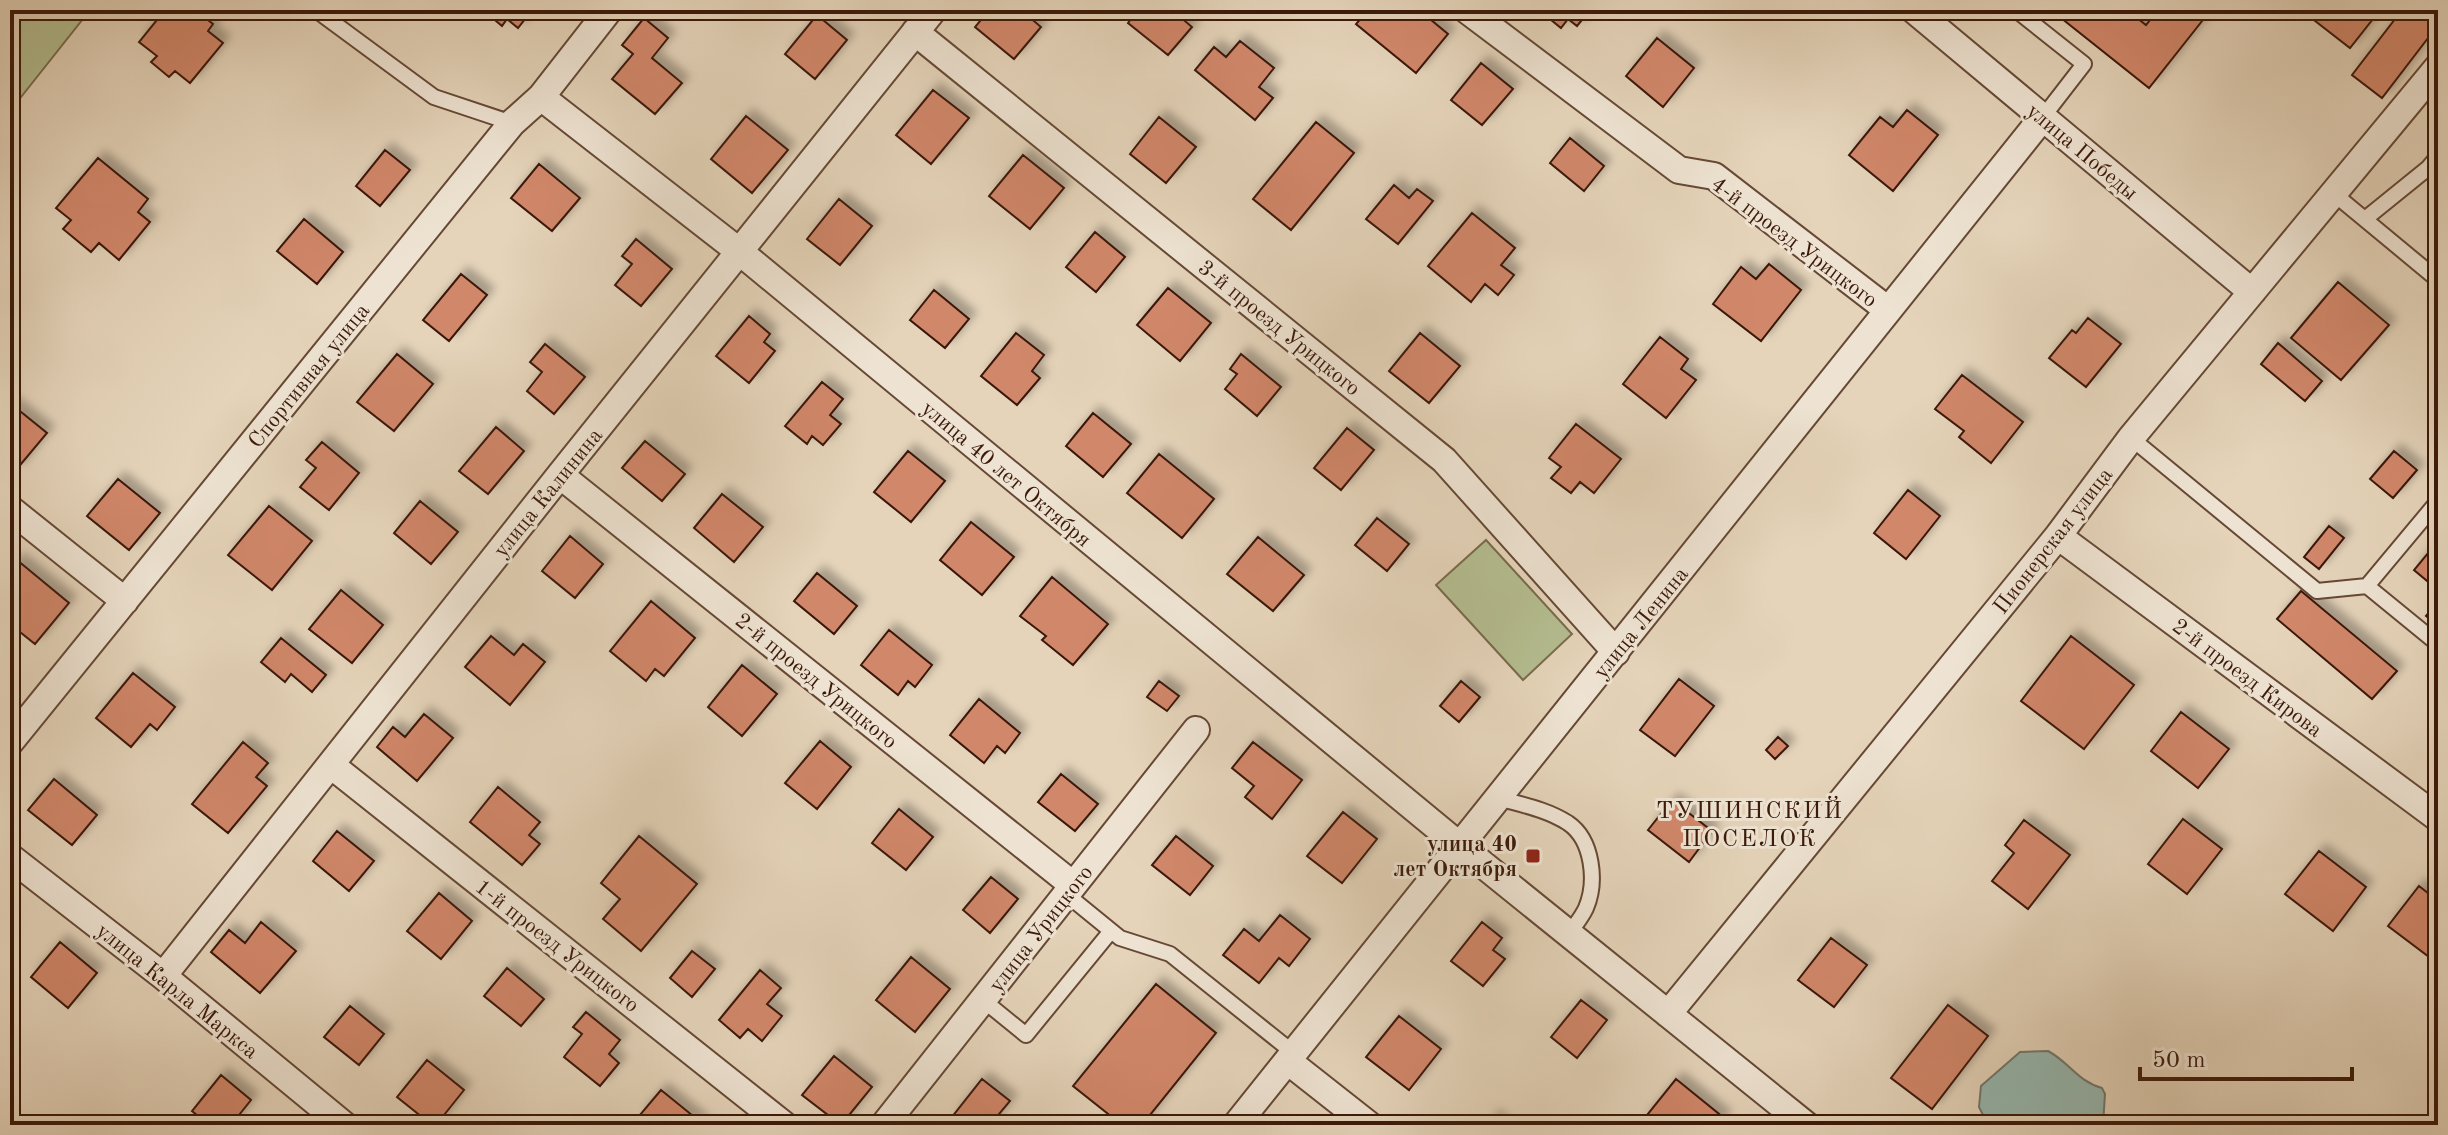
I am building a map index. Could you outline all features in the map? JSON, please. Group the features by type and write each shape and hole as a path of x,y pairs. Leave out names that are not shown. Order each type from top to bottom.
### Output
{"street":[{"name":"Спортивная улица","path":"10,742 512,123 541,97 609,10"},
{"name":"улица Калинина","path":"163,976 933,10"},
{"name":"4-й проезд Урицкого","path":"1467,10 1679,170 1714,176 1888,310"},
{"name":"улица Победы","path":"1914,10 2252,292"},
{"name":"3-й проезд Урицкого","path":"915,32 1444,460 1616,652"},
{"name":"Пионерская улица","path":"1668,1014 2058,536 2131,438 2438,67"},
{"name":"улица 40 лет Октября","path":"541,97 740,252 1460,846 1806,1125"},
{"name":"улица Ленина","path":"1236,1125 2043,117"},
{"name":"2-й проезд Урицкого","path":"560,475 1070,890"},
{"path":"10,509 125,601"},
{"name":"2-й проезд Кирова","path":"2058,536 2438,818"},
{"name":"улица Урицкого","path":"884,1125 1196,730"},
{"name":"1-й проезд Урицкого","path":"331,765 784,1125"},
{"name":"улица Карла Маркса","path":"10,857 163,976 344,1125"},
{"path":"1292,1058 1369,1125"}],"lane":[{"path":"316,10 434,97 512,123"},
{"path":"2016,10 2084,64 2043,117"},
{"path":"2365,219 2428,168 2438,156"},
{"path":"2333,193 2438,280"},
{"path":"2131,438 2317,591 2367,586 2438,501"},
{"path":"2367,586 2438,644"},
{"path":"1498,798 1548,812 1572,826 1584,843 1592,865 1592,893 1585,911 1569,934"},
{"path":"1070,890 1120,938 1170,954 1292,1058"},
{"path":"983,1000 1026,1035 1111,931"}],"green space":[{"path":"10,10 90,10 10,111"},
{"path":"1486,540 1572,634 1523,680 1436,585"}],"water":[{"path":"2048,1051 2086,1081 2102,1088 2105,1094 2103,1125 1988,1125 1979,1107 1981,1086 2020,1052"}],"building":[{"path":"165,10 183,10 189,16 195,10 213,24 208,31 223,43 190,83 175,71 169,77 151,62 157,56 139,42"},
{"path":"483,10 532,10 518,28 507,19 502,26"},
{"path":"989,10 1021,10 1041,27 1014,59 975,27"},
{"path":"1138,10 1172,10 1192,27 1168,55 1128,23"},
{"path":"1368,10 1419,10 1448,34 1416,73 1356,24"},
{"path":"1590,10 1577,26 1568,19 1561,28 1540,11"},
{"path":"2051,10 2127,10 2146,25 2158,10 2198,10 2206,16 2149,88"},
{"path":"2301,10 2380,10 2350,48"},
{"path":"2402,10 2438,10 2438,25 2382,98 2352,75"},
{"path":"817,15 847,40 815,79 785,54"},
{"path":"644,18 668,38 652,58 682,83 655,114 612,79 633,54 622,45"},
{"path":"1657,38 1694,68 1663,107 1626,76"},
{"path":"1240,41 1274,68 1259,87 1273,98 1255,120 1195,70 1214,47 1226,57"},
{"path":"1481,63 1513,89 1482,125 1451,100"},
{"path":"933,90 969,118 931,164 896,135"},
{"path":"1907,110 1938,135 1893,191 1849,155 1880,117 1893,127"},
{"path":"746,116 788,150 752,193 711,159"},
{"path":"1159,117 1196,147 1166,183 1130,154"},
{"path":"1316,122 1354,153 1291,230 1253,199"},
{"path":"1570,138 1604,166 1584,191 1550,163"},
{"path":"385,150 410,170 380,206 356,186"},
{"path":"1023,155 1064,188 1030,229 989,196"},
{"path":"98,158 148,199 138,212 150,222 119,260 99,243 91,252 63,229 71,220 56,208"},
{"path":"539,164 580,198 552,231 511,198"},
{"path":"1394,185 1409,198 1417,189 1433,201 1398,244 1366,219"},
{"path":"839,199 872,226 840,265 807,239"},
{"path":"1472,213 1515,248 1501,265 1514,275 1498,295 1485,284 1471,302 1428,266"},
{"path":"304,219 343,252 317,284 277,251"},
{"path":"1095,232 1125,257 1096,292 1066,267"},
{"path":"636,239 672,269 641,306 615,285 632,264 622,256"},
{"path":"1769,264 1801,290 1761,341 1713,304 1741,267 1756,279"},
{"path":"461,274 487,295 449,341 423,320"},
{"path":"2338,282 2389,325 2341,380 2291,338"},
{"path":"1168,288 1211,323 1180,361 1137,325"},
{"path":"934,290 969,319 945,348 910,320"},
{"path":"749,316 770,334 764,342 775,351 749,383 716,356"},
{"path":"2088,318 2121,344 2086,387 2049,358 2072,330 2076,333"},
{"path":"1016,333 1044,355 1032,371 1040,378 1017,405 981,376"},
{"path":"1420,333 1460,366 1429,403 1389,371"},
{"path":"1660,337 1688,359 1681,369 1696,380 1666,418 1623,384"},
{"path":"2278,343 2322,381 2305,401 2261,364"},
{"path":"545,344 585,377 554,414 527,391 542,372 530,362"},
{"path":"397,354 433,384 394,431 357,402"},
{"path":"1241,354 1281,387 1257,416 1225,389 1237,374 1230,369"},
{"path":"1962,375 2023,422 1991,463 1959,437 1964,431 1935,409"},
{"path":"822,382 843,399 830,415 841,424 823,445 812,436 807,444 785,426"},
{"path":"10,403 47,433 16,470 10,465"},
{"path":"1093,413 1131,444 1103,477 1066,446"},
{"path":"1576,424 1621,459 1594,493 1580,482 1571,493 1551,478 1561,467 1549,458"},
{"path":"496,427 524,451 488,494 459,471"},
{"path":"1347,428 1374,450 1341,490 1314,468"},
{"path":"645,441 685,474 662,501 622,468"},
{"path":"322,442 359,473 329,510 300,487 316,468 306,460"},
{"path":"908,451 945,481 911,522 874,492"},
{"path":"2394,451 2417,470 2393,498 2370,479"},
{"path":"1159,454 1214,499 1182,538 1127,493"},
{"path":"118,479 160,513 129,550 87,516"},
{"path":"1908,490 1940,516 1906,559 1874,533"},
{"path":"722,494 763,527 734,562 694,528"},
{"path":"420,501 458,532 431,564 394,533"},
{"path":"269,506 312,541 272,590 228,555"},
{"path":"1377,518 1409,544 1387,571 1355,545"},
{"path":"971,522 1014,557 982,595 940,560"},
{"path":"2329,526 2344,538 2319,569 2304,557"},
{"path":"570,536 603,564 575,598 542,571"},
{"path":"1258,537 1304,575 1273,611 1227,574"},
{"path":"2438,541 2438,590 2414,570"},
{"path":"17,560 69,603 35,644 10,624 10,569"},
{"path":"817,573 857,606 834,634 794,601"},
{"path":"1052,577 1108,624 1073,665 1042,640 1046,636 1020,616"},
{"path":"341,590 383,625 352,663 309,629"},
{"path":"2301,591 2397,671 2372,699 2277,619"},
{"path":"651,601 695,638 664,676 655,669 646,681 610,651"},
{"path":"2438,602 2438,626 2426,616"},
{"path":"889,630 932,665 915,687 908,681 898,695 861,665"},
{"path":"491,636 514,655 523,644 545,662 510,705 465,667"},
{"path":"2071,636 2134,685 2084,749 2021,701"},
{"path":"281,638 326,675 312,692 291,674 285,682 261,662"},
{"path":"742,665 777,694 742,736 708,707"},
{"path":"133,673 175,707 157,730 150,724 131,747 96,718"},
{"path":"1679,679 1714,706 1675,756 1640,730"},
{"path":"1159,681 1179,696 1167,711 1147,697"},
{"path":"1461,681 1480,697 1459,722 1440,706"},
{"path":"979,699 1020,733 1005,753 997,746 984,763 950,735"},
{"path":"2181,712 2229,749 2198,788 2151,751"},
{"path":"424,714 453,738 417,781 377,747 393,727 405,737"},
{"path":"1778,737 1788,746 1775,759 1766,750"},
{"path":"820,741 851,767 817,809 785,783"},
{"path":"243,742 268,763 256,777 267,786 228,833 192,804"},
{"path":"1253,742 1302,780 1272,819 1245,797 1254,786 1232,768"},
{"path":"1061,774 1098,804 1075,831 1038,802"},
{"path":"54,779 97,815 72,845 28,810"},
{"path":"498,787 540,822 529,835 540,844 522,865 470,822"},
{"path":"1672,800 1712,831 1689,862 1648,830"},
{"path":"899,809 933,837 906,870 872,843"},
{"path":"1343,812 1377,839 1342,883 1307,856"},
{"path":"2183,819 2222,849 2187,894 2148,864"},
{"path":"2024,820 2070,855 2028,909 1992,881 2014,853 2005,845"},
{"path":"337,831 374,861 349,891 313,861"},
{"path":"639,836 697,884 641,951 603,919 620,899 601,883"},
{"path":"1176,836 1213,866 1190,895 1152,865"},
{"path":"2319,851 2366,887 2333,931 2285,894"},
{"path":"991,877 1018,899 990,933 963,910"},
{"path":"2419,886 2438,901 2437,963 2388,926"},
{"path":"439,893 472,921 441,959 407,931"},
{"path":"1280,915 1310,939 1289,966 1279,958 1259,983 1223,955 1244,929 1259,941"},
{"path":"261,922 296,951 260,993 211,952 229,930 245,943"},
{"path":"1482,922 1502,938 1493,950 1505,959 1483,986 1451,961"},
{"path":"1831,938 1867,965 1834,1007 1798,980"},
{"path":"60,942 97,973 68,1008 31,977"},
{"path":"692,951 715,969 692,997 670,978"},
{"path":"911,957 950,989 915,1032 876,1000"},
{"path":"507,968 544,999 521,1026 484,996"},
{"path":"760,970 781,988 767,1004 782,1016 762,1041 748,1029 740,1038 719,1020"},
{"path":"1156,984 1216,1033 1142,1125 1122,1125 1073,1086"},
{"path":"1581,1000 1607,1020 1577,1058 1551,1037"},
{"path":"1948,1005 1988,1036 1932,1109 1891,1078"},
{"path":"350,1006 384,1034 359,1065 324,1037"},
{"path":"586,1012 620,1040 609,1054 619,1063 600,1086 564,1057 582,1034 573,1027"},
{"path":"1399,1016 1441,1049 1409,1090 1366,1057"},
{"path":"834,1056 872,1087 841,1125 802,1095"},
{"path":"427,1060 464,1090 436,1125 397,1097"},
{"path":"221,1075 251,1100 231,1125 209,1125 192,1111"},
{"path":"982,1079 1010,1101 990,1125 961,1125 952,1117"},
{"path":"1676,1079 1724,1118 1718,1125 1650,1125 1643,1120"},
{"path":"661,1090 703,1124 650,1125 639,1116"},
{"path":"1493,1117 1503,1125 1487,1125"}],"place":[{"name":"улица 40 лет Октября","path":"1533,856"}],"district":[{"name":"ТУШИНСКИЙ ПОСЕЛОК","path":"1750,824"}]}
